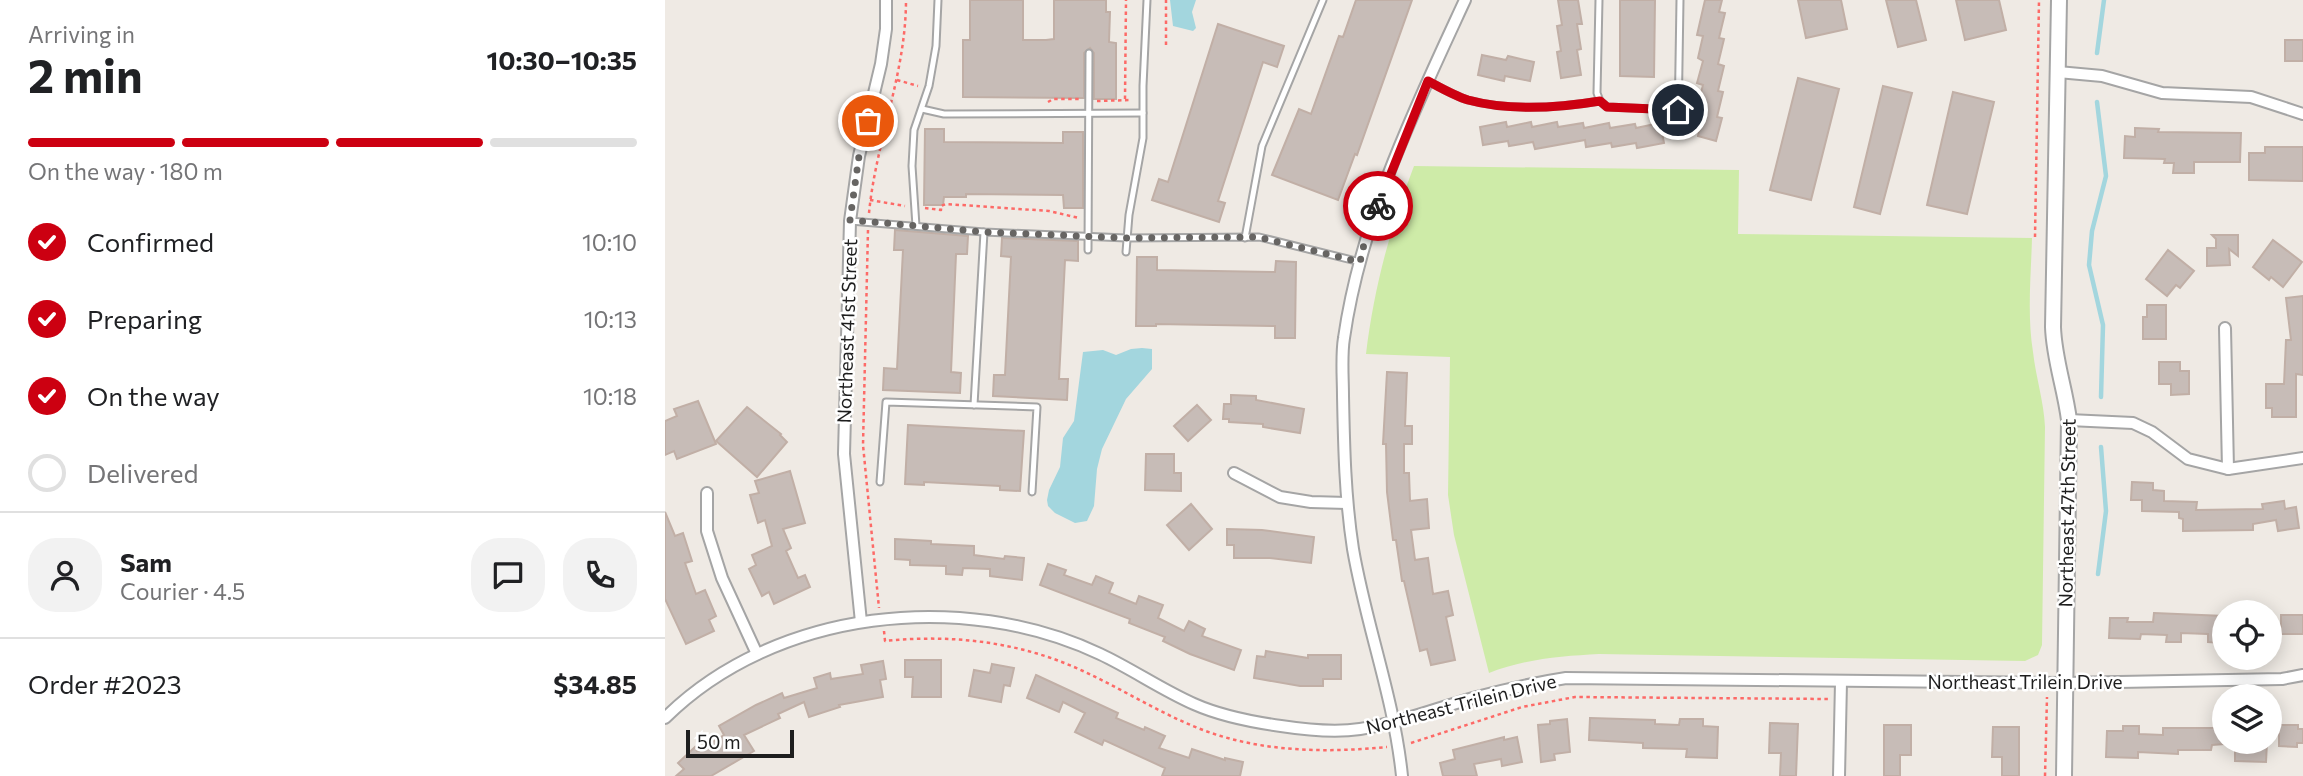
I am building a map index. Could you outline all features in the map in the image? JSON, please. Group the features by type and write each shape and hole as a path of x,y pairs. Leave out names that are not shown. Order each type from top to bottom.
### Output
{"street":[{"name":"Northeast 41st Street","path":"861,622 844,454 850,220 859,156 884,41 886,0"},
{"path":"1402,776 1395,722 1354,552 1347,503 1343,471 1343,340 1365,240 1428,81 1465,0"},
{"name":"Northeast 47th Street","path":"2059,0 2053,342 2069,420 2064,776"},
{"path":"2058,72 2102,76 2162,93 2251,97 2303,114"},
{"path":"2225,328 2228,469"},
{"path":"2069,420 2133,423 2152,432 2188,459 2228,469 2303,458"},
{"path":"1234,473 1280,497 1311,502 1347,503"},
{"path":"707,493 707,531 722,578 757,654"},
{"name":"Northeast Trilein Drive","path":"665,718 681,702 705,685 757,654 802,636 861,622 915,618 963,619 1034,631 1100,654 1195,705 1243,720 1323,731 1358,729 1395,722 1525,685 1566,678 2065,683 2282,680 2303,675"},
{"path":"1839,776 1841,682"}],"lane":[{"path":"916,226 912,166 914,130 928,88 936,46 938,0"},
{"path":"1126,252 1126,238 1142,147 1147,0"},
{"path":"1245,237 1262,146 1323,0"},
{"path":"1599,0 1597,93 1600,101 1607,107 1678,110"},
{"path":"1678,126 1681,0"},
{"path":"1088,250 1089,53"},
{"path":"1428,81 1465,99 1497,106 1576,105 1600,101"},
{"path":"922,109 944,114 1143,113"},
{"path":"850,220 984,232 1126,238 1258,237 1360,262"},
{"path":"974,405 984,232"},
{"path":"880,482 885,402 1037,407 1032,492"}],"path":[{"path":"906,0 902,52 877,158 868,222 863,445 877,598 885,641 951,639 1020,649 1081,670 1166,715 1205,731 1230,738 1298,749 1344,751 1399,746 1522,707 1575,697 1841,700"},
{"path":"1125,99 1126,0"},
{"path":"1166,0 1166,46"},
{"path":"2035,237 2039,0"},
{"path":"897,80 928,88"},
{"path":"870,200 941,209 941,206 946,204 1049,211 1089,220"},
{"path":"2045,776 2047,683"}],"green space":[{"path":"1414,166 1739,170 1738,234 2032,238 2030,324 2045,427 2042,645 2038,655 2025,661 1599,654 1529,661 1489,673 1454,535 1448,495 1450,357 1366,354 1384,258"}],"water":[{"path":"1170,0 1196,0 1192,12 1196,28 1193,31 1173,26"},
{"path":"1142,348 1152,349 1152,369 1126,399 1102,449 1097,469 1094,506 1087,521 1075,523 1055,513 1048,506 1047,500 1060,467 1063,438 1074,421 1083,352 1103,350 1116,355"}],"building":[{"path":"970,0 1023,0 1023,40 1046,40 1054,39 1054,0 1106,0 1106,12 1110,12 1109,42 1116,43 1116,99 1094,99 1094,53 1090,48 1084,53 1084,98 963,97 963,40 970,40"},
{"path":"1356,0 1412,0 1357,155 1355,154 1338,200 1272,175 1299,109 1311,114 1339,36 1343,37"},
{"path":"1558,0 1578,0 1582,24 1577,24 1581,75 1561,78 1557,26 1562,25"},
{"path":"1620,0 1655,0 1654,77 1620,76"},
{"path":"1705,0 1722,0 1719,12 1725,13 1719,38 1724,39 1718,64 1724,66 1718,91 1723,92 1717,117 1722,118 1716,141 1698,136 1704,110 1697,108 1703,85 1697,83 1703,61 1698,58 1703,36 1697,35"},
{"path":"1798,0 1841,0 1847,29 1806,38"},
{"path":"1886,0 1916,0 1926,40 1898,47"},
{"path":"1956,0 1999,0 2006,30 1965,40"},
{"path":"1218,24 1284,46 1277,67 1263,62 1218,201 1225,203 1219,222 1152,200 1159,179 1168,182"},
{"path":"2285,40 2303,40 2303,61 2285,61"},
{"path":"1482,55 1506,60 1508,56 1534,62 1530,81 1505,76 1504,81 1478,75"},
{"path":"1798,78 1839,89 1811,200 1770,190"},
{"path":"1883,86 1912,93 1880,214 1854,207"},
{"path":"1953,92 1994,102 1967,214 1927,205"},
{"path":"1506,122 1507,127 1531,122 1532,127 1557,122 1558,127 1583,123 1584,128 1609,123 1610,128 1635,124 1636,128 1660,123 1664,143 1637,148 1636,143 1586,147 1585,140 1535,149 1533,142 1509,146 1508,141 1483,145 1480,127"},
{"path":"2135,128 2159,129 2158,132 2241,133 2240,162 2194,162 2194,173 2173,173 2174,163 2164,163 2165,159 2124,158 2125,136 2135,137"},
{"path":"925,129 944,129 944,142 1063,143 1063,132 1083,132 1083,208 1064,208 1063,195 966,194 966,197 944,197 943,205 924,205"},
{"path":"2265,147 2303,147 2303,181 2249,180 2249,153 2265,153"},
{"path":"895,230 968,236 967,254 956,254 951,372 961,373 960,393 883,390 884,368 897,369 903,250 894,250"},
{"path":"2212,235 2238,235 2238,256 2229,249 2230,265 2207,266 2207,248 2216,248 2216,239"},
{"path":"1002,238 1078,241 1078,261 1065,260 1059,379 1068,379 1067,400 993,396 994,375 1005,375 1011,257 1001,256"},
{"path":"2273,240 2302,262 2283,287 2253,267"},
{"path":"2168,250 2194,271 2180,288 2176,285 2167,296 2146,279"},
{"path":"1137,257 1157,257 1157,270 1275,272 1276,261 1296,262 1295,338 1275,338 1275,326 1136,326"},
{"path":"2303,296 2303,375 2296,374 2296,417 2272,417 2272,408 2266,408 2266,384 2284,384 2286,340 2291,340 2286,298"},
{"path":"2147,305 2166,305 2166,339 2143,339 2143,317 2147,317"},
{"path":"2159,362 2180,362 2180,371 2189,371 2189,394 2171,395 2171,384 2159,384"},
{"path":"1387,372 1407,373 1405,426 1412,426 1412,444 1404,444 1404,473 1409,473 1410,501 1427,499 1429,528 1411,530 1415,560 1428,558 1433,594 1448,591 1453,615 1446,617 1455,660 1431,665 1427,649 1420,651 1402,581 1396,540 1393,540 1387,492 1386,444 1383,444"},
{"path":"1231,395 1256,396 1256,400 1304,409 1300,433 1263,427 1263,424 1229,422 1229,419 1223,419 1224,404 1231,404"},
{"path":"698,401 716,444 677,459 674,451 665,455 665,421 677,416 674,409"},
{"path":"1197,405 1211,420 1188,441 1174,426"},
{"path":"747,407 787,442 757,477 716,441"},
{"path":"908,425 1024,431 1020,491 1000,490 1000,486 924,482 924,485 905,484"},
{"path":"1146,454 1174,454 1174,473 1181,473 1181,491 1145,490"},
{"path":"790,471 805,523 783,529 791,548 786,551 798,578 805,575 810,587 774,604 769,592 762,596 749,569 756,565 752,555 772,546 765,520 758,523 750,495 759,493 755,481"},
{"path":"2132,482 2153,483 2153,490 2164,491 2164,501 2197,502 2196,510 2263,509 2262,504 2284,501 2285,509 2296,507 2299,528 2278,531 2276,520 2253,524 2253,530 2183,531 2183,519 2179,518 2179,512 2142,511 2142,500 2131,500"},
{"path":"1191,504 1212,529 1189,550 1167,525"},
{"path":"665,512 675,536 683,533 692,561 685,563 696,594 705,590 716,616 709,620 714,631 686,644 665,599"},
{"path":"1227,529 1262,530 1314,537 1311,563 1270,558 1234,558 1234,545 1227,545"},
{"path":"895,539 974,546 974,555 1004,559 1005,556 1024,558 1022,580 990,576 990,569 963,568 962,575 946,574 946,566 910,565 910,560 895,559"},
{"path":"1048,564 1066,570 1064,575 1092,585 1096,576 1113,583 1109,593 1136,604 1139,596 1163,605 1158,618 1184,631 1189,621 1205,629 1202,636 1241,650 1234,670 1163,641 1165,637 1129,623 1130,619 1040,585"},
{"path":"2154,613 2212,615 2212,642 2208,642 2208,634 2181,633 2181,642 2166,642 2167,635 2141,634 2140,639 2109,638 2110,618 2128,618 2127,622 2153,622"},
{"path":"2282,615 2303,615 2303,634 2282,634"},
{"path":"1266,651 1308,658 1308,655 1341,655 1341,679 1323,679 1323,686 1300,686 1254,678 1257,656 1265,657"},
{"path":"905,660 941,660 941,697 912,697 913,677 905,677"},
{"path":"883,661 886,679 880,680 883,697 839,705 840,707 809,717 804,702 778,714 780,718 744,735 754,751 711,776 676,776 684,769 678,763 695,747 697,751 724,735 719,726 756,705 782,693 784,698 817,688 814,678 830,673 831,679 863,674 861,665"},
{"path":"992,664 1014,668 1010,686 1004,685 1001,702 969,696 974,670 990,673"},
{"path":"1036,675 1118,713 1116,718 1165,736 1159,748 1189,758 1192,749 1225,760 1243,762 1240,776 1162,776 1165,768 1104,740 1102,745 1075,732 1085,713 1063,702 1059,712 1027,698"},
{"path":"1590,718 1655,720 1655,724 1679,725 1680,719 1703,719 1703,726 1718,727 1717,758 1686,757 1687,749 1643,748 1643,743 1589,740"},
{"path":"1567,719 1570,752 1554,754 1555,760 1541,762 1538,725"},
{"path":"1770,723 1798,724 1796,776 1780,776 1781,753 1769,753"},
{"path":"1884,725 1911,725 1911,755 1900,755 1900,776 1884,776"},
{"path":"2282,725 2298,725 2298,729 2303,729 2303,743 2297,743 2297,747 2282,746"},
{"path":"2123,726 2139,726 2139,734 2163,735 2163,728 2212,728 2212,745 2211,750 2178,750 2178,754 2138,752 2138,758 2106,757 2107,731 2123,731"},
{"path":"1993,727 2019,727 2019,776 2002,776 2002,757 1992,757"},
{"path":"1504,737 1504,740 1517,737 1522,762 1502,766 1501,759 1474,764 1477,776 1443,776 1440,763 1455,759 1453,750"},
{"path":"2235,754 2266,754 2266,762 2235,761"}],"waterway":[{"path":"2097,53 2104,0"},
{"path":"2097,102 2106,176 2092,231 2089,265 2103,325 2101,397"},
{"path":"2098,574 2106,511 2101,447"}],"way so far":[{"path":"868,121 859,156 850,220 984,232 1126,238 1258,237 1360,262 1378,206"}],"route":[{"path":"1378,206 1428,81 1465,99 1497,106 1576,105 1600,101 1607,107 1678,110"}]}
